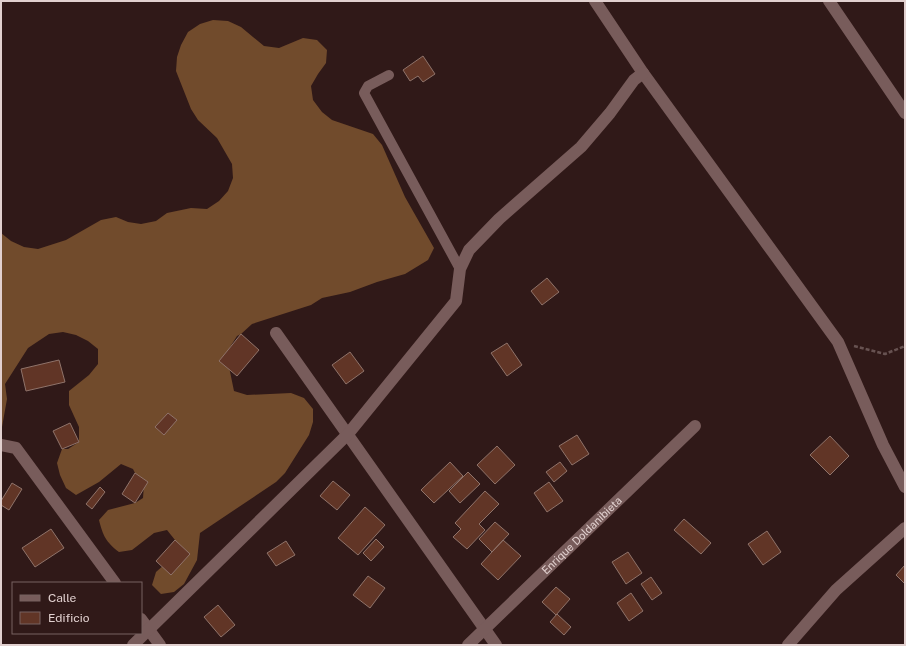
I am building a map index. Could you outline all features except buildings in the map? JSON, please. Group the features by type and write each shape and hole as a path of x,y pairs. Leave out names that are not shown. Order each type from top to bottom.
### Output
{"street":[{"path":"595,1 643,73 838,342 883,445 905,487"},
{"path":"829,1 905,113"},
{"path":"134,645 348,434 456,301 460,269 469,250 499,219 581,147 610,113 634,80 643,73"},
{"path":"276,332 496,645"},
{"name":"Enrique Doldanibieta","path":"468,645 695,426"},
{"path":"1,445 16,448 114,582"},
{"path":"788,645 836,590 905,528"},
{"path":"142,620 160,645"}],"lane":[{"path":"389,75 368,86 364,94 460,269"}],"path":[{"path":"838,342 885,354 905,346"}],"shaded area":[{"path":"213,20 228,21 241,27 264,46 279,48 303,38 317,40 327,50 326,63 311,86 313,100 322,112 332,120 373,134 382,145 405,197 434,248 428,260 405,274 350,292 322,298 311,305 252,324 237,336 230,347 228,362 234,391 247,395 291,393 304,398 313,409 313,422 309,435 285,473 276,482 200,533 197,560 184,584 174,592 161,594 152,585 156,572 165,564 173,553 175,540 167,530 154,533 132,550 119,552 106,538 99,520 108,510 135,503 143,498 144,484 133,469 121,464 99,482 76,495 66,488 60,475 57,463 62,449 68,449 79,442 79,427 69,405 69,391 89,375 98,364 98,349 88,341 76,335 63,332 49,334 28,348 5,384 7,399 1,428 1,233 11,241 24,247 38,249 66,240 101,220 116,217 128,222 141,224 156,221 167,213 191,208 207,209 219,201 228,191 233,178 232,164 217,138 198,120 191,109 176,71 177,57 188,32 200,24"}]}
